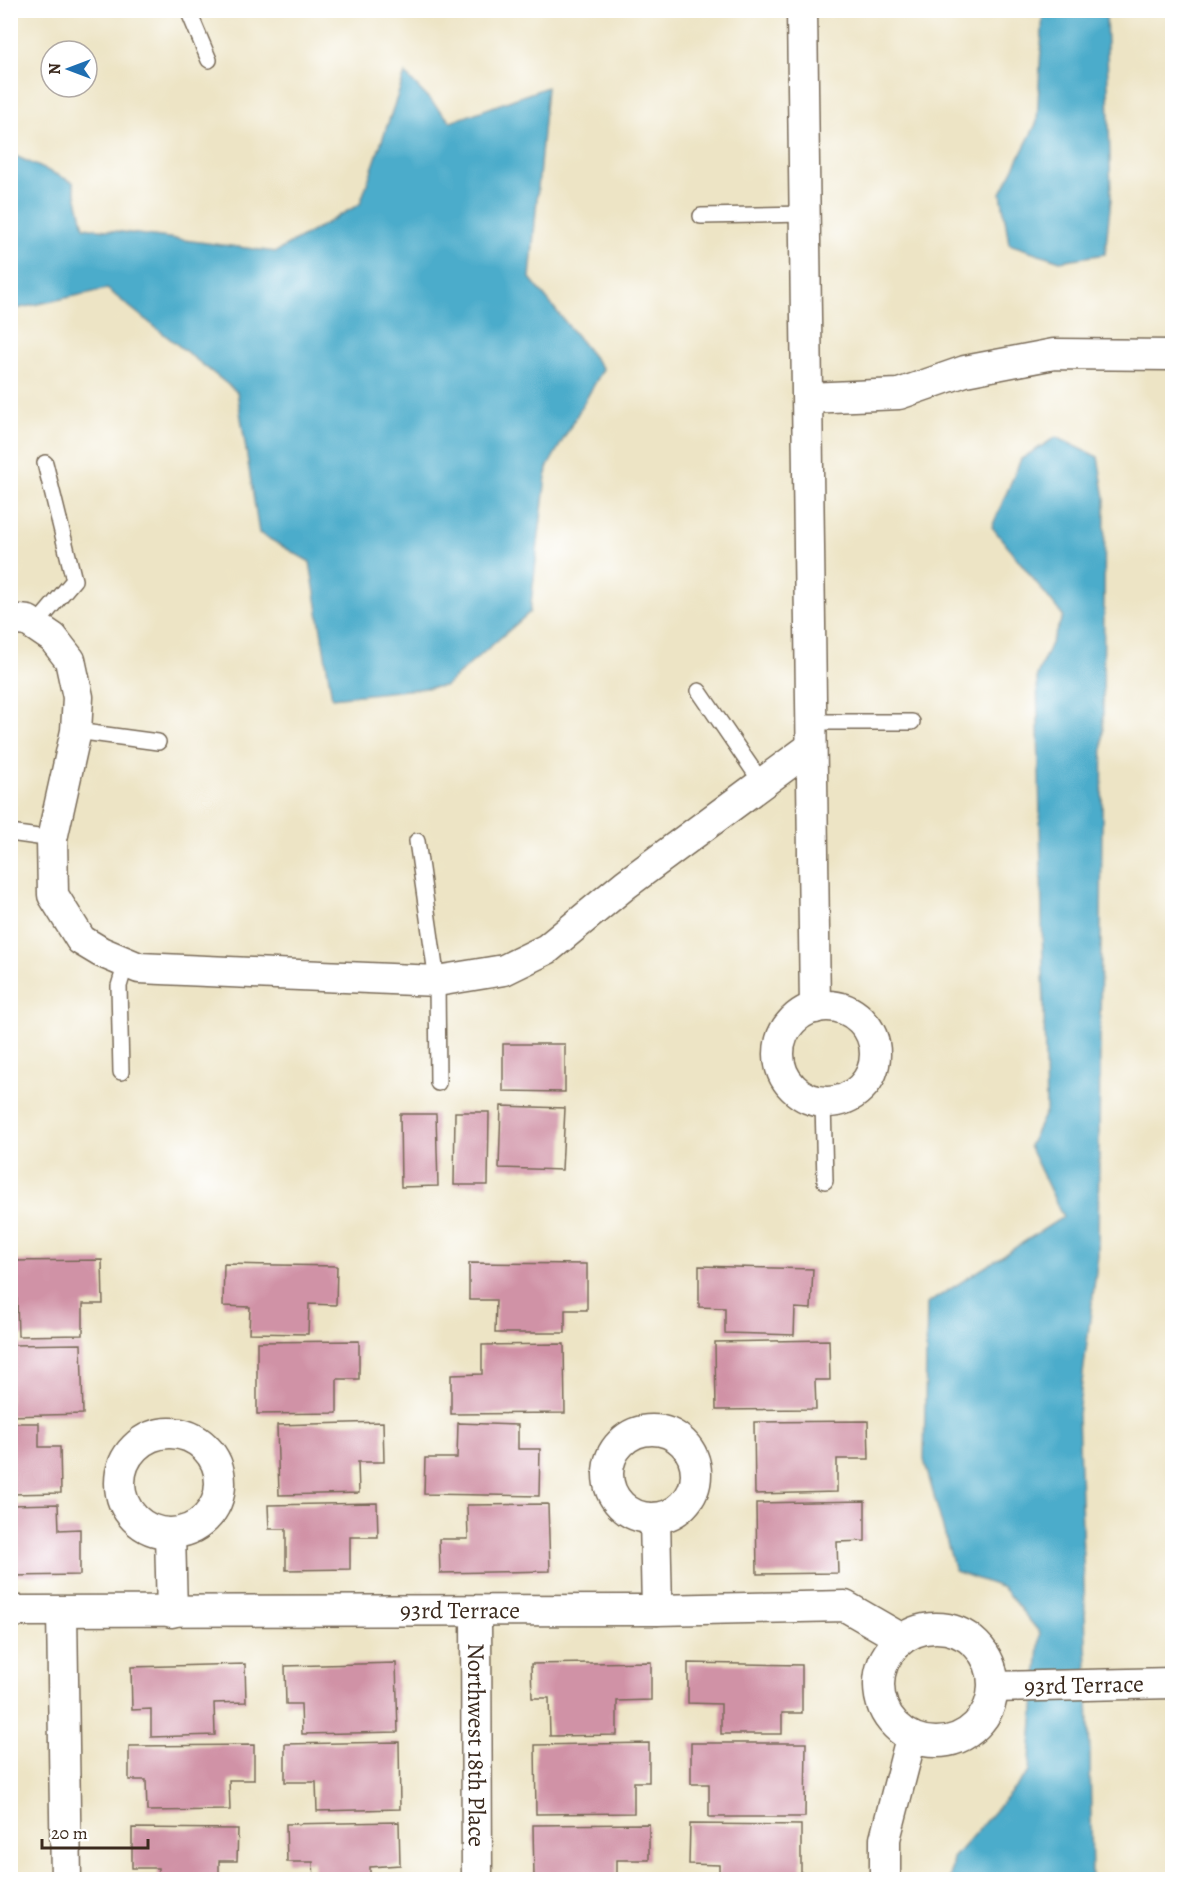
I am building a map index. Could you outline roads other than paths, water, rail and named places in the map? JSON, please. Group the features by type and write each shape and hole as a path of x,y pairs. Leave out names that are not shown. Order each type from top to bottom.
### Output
{"street":[{"path":"802,10 815,1008"},
{"path":"808,398 899,393 965,371 1054,354 1173,355"},
{"path":"23,622 53,638 70,660 78,697 76,731 52,839 53,895 81,940 101,952 139,968 437,981 504,970 547,949 626,884 762,783 811,735"},
{"path":"825,1006 842,1008 856,1015 867,1027 873,1041 875,1056 872,1071 865,1085 853,1096 823,1103 808,1099 795,1091 784,1078 779,1062 779,1046 785,1030 795,1017 809,1009 825,1006"},
{"path":"655,1518 657,1610"},
{"path":"171,1534 172,1612"},
{"name":"93rd Terrace","path":"10,1611 657,1610 845,1606 902,1639"},
{"name":"Northwest 18th Place","path":"476,1611 477,1880"},
{"path":"62,1612 66,1880"},
{"path":"936,1628 954,1630 970,1639 983,1652 991,1668 994,1687 990,1705 981,1722 966,1735 948,1742 929,1743 911,1737 895,1726 884,1710 879,1691 880,1671 888,1653 902,1639 918,1631 936,1628"},
{"name":"93rd Terrace","path":"994,1687 1173,1683"},
{"path":"885,1880 885,1839 911,1737"}],"lane":[{"path":"188,10 209,60"},
{"path":"701,216 806,214"},
{"path":"23,622 74,580 45,463"},
{"path":"699,691 762,783"},
{"path":"811,735 912,722"},
{"path":"76,731 158,742"},
{"path":"10,833 52,839"},
{"path":"417,841 437,981 438,1083"},
{"path":"121,1072 119,986 126,963"},
{"path":"823,1103 825,1181"}],"water":[{"path":"1043,11 1106,11 1111,198 1105,254 1060,261 1009,244 1001,193 1037,122"},
{"path":"405,74 451,122 547,87 530,278 603,369 547,468 530,612 445,686 332,698 310,562 259,533 237,392 107,289 11,310 11,154 73,182 84,227 276,252 360,204"},
{"path":"1056,437 1098,457 1105,498 1098,1256 1078,1414 1092,1879 950,1879 953,1858 1029,1772 1040,1633 1003,1588 955,1571 924,1460 927,1304 1063,1217 1029,1146 1046,1111 1037,675 1063,616 992,527 1021,459"}]}
